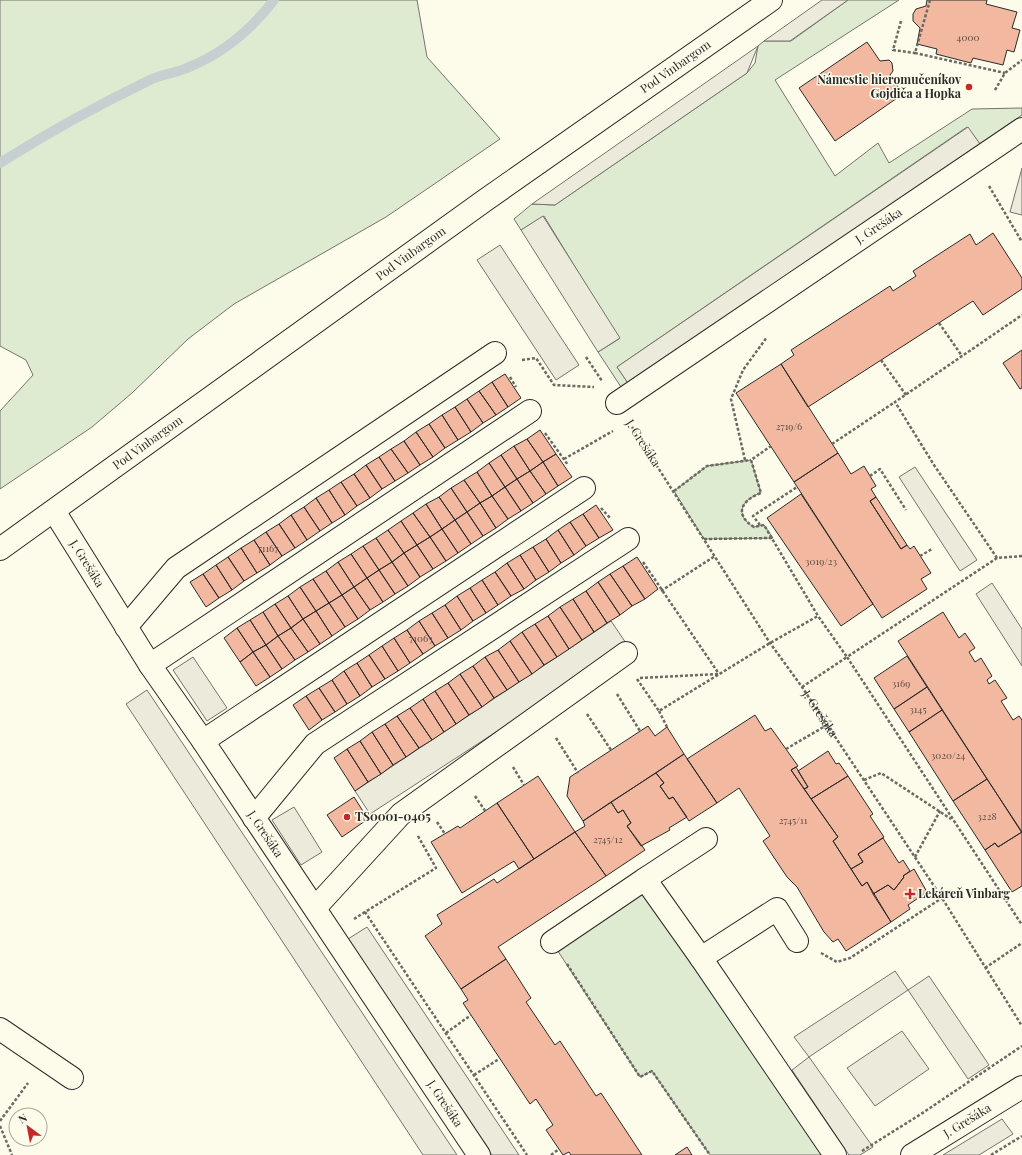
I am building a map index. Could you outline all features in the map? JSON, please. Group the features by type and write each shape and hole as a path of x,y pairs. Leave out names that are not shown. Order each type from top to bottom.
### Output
{"street":[{"name":"Pod Vinbargom","path":"0,549 484,202 771,0"},
{"name":"J. Grešáka","path":"612,395 1022,129"},
{"path":"126,627 176,568 495,353"},
{"path":"150,665 530,411"},
{"path":"203,741 584,488"},
{"name":"J. Grešáka","path":"54,511 150,665 203,741 479,1155"},
{"path":"254,818 315,744 628,539"},
{"path":"315,908 401,814 626,653"},
{"path":"552,942 706,840"},
{"path":"645,879 701,958 835,1155"},
{"path":"701,958 777,909 797,941"},
{"path":"0,1029 72,1078"},
{"name":"J. Grešáka","path":"912,1155 1022,1087"}],"path":[{"path":"915,53 930,0"},
{"path":"901,21 893,50 915,53 1005,73"},
{"path":"995,90 1005,73 1022,60"},
{"path":"832,444 1022,315"},
{"path":"939,323 962,356"},
{"path":"745,460 731,399 743,370 768,334"},
{"name":"J. Grešáka","path":"586,357 629,421 770,643 802,687 942,898 1022,1026"},
{"path":"515,361 536,358 554,385 612,395"},
{"path":"881,360 906,395"},
{"path":"895,402 934,465 997,558"},
{"path":"564,459 629,421"},
{"path":"674,491 707,466 751,460 770,446"},
{"path":"751,460 761,493 749,498 743,505 742,511 744,518 754,527 764,525 773,538 818,616 847,657 1022,925"},
{"path":"870,476 880,469 906,510"},
{"path":"760,526 753,516 797,487"},
{"path":"704,540 773,538"},
{"path":"920,556 932,548"},
{"path":"661,591 715,556"},
{"path":"802,687 997,558 1022,556"},
{"path":"659,711 770,643 818,616"},
{"path":"626,653 637,678 659,711 667,727"},
{"path":"632,682 637,678 719,674"},
{"path":"621,689 615,692 640,730"},
{"path":"580,717 587,712 611,750"},
{"path":"786,749 827,725"},
{"path":"553,734 578,773"},
{"path":"510,763 524,785"},
{"path":"864,780 881,773 953,820"},
{"path":"471,790 486,812"},
{"path":"915,857 940,812"},
{"path":"434,819 445,834"},
{"path":"417,834 436,868 365,912 527,1155"},
{"path":"819,951 823,955 837,962 850,958 942,898"},
{"path":"552,942 640,1077 652,1071 710,1155"},
{"path":"985,968 1022,943"},
{"path":"446,1033 471,1015"},
{"path":"861,1151 921,1114 1022,1046"},
{"path":"474,1075 499,1059"},
{"path":"0,1121 45,1060"},
{"path":"0,1126 12,1155"},
{"path":"991,1155 1022,1136"},
{"path":"551,1155 559,1149"}],"green space":[{"path":"0,0 417,0 427,57 500,139 386,217 234,304 188,339 132,393 92,427 0,489 0,411 33,375 26,360 0,346"},
{"path":"848,0 899,0 775,80 835,176 878,143 889,163 972,109 1022,108 1022,115 980,144 967,127 617,367 630,386 623,390 598,352 619,339 544,216 521,230 514,219 532,204 555,205 747,73 755,63 758,46 764,41 791,41"},
{"path":"751,460 761,493 749,499 745,503 742,508 742,513 747,522 754,527 764,525 773,538 704,539 674,491 707,466"},
{"path":"645,879 835,1155 710,1155 652,1071 640,1077 552,942"}],"shaded area":[{"path":"822,0 848,0 790,41 764,41"},
{"path":"758,46 747,73 555,205 532,204"},
{"path":"968,127 980,144 630,386 617,367"},
{"path":"1022,168 1022,215 1010,212"},
{"path":"543,216 620,338 598,352 521,230"},
{"path":"500,245 579,365 556,380 477,260"},
{"path":"915,467 977,560 960,571 899,477"},
{"path":"992,583 1022,629 1022,666 976,594"},
{"path":"611,621 628,646 370,814 355,791"},
{"path":"193,657 227,708 207,721 173,670"},
{"path":"147,690 457,1155 423,1155 126,704"},
{"path":"294,807 322,852 301,865 272,820"},
{"path":"367,927 519,1155 492,1155 348,939"},
{"path":"895,971 908,990 809,1057 794,1037"},
{"path":"929,976 989,1065 968,1079 908,990"},
{"path":"902,1031 929,1069 875,1106 847,1068"},
{"path":"809,1057 873,1147 860,1155 849,1155 792,1070"},
{"path":"1002,1119 1013,1134 979,1155 943,1155"}],"building":[{"path":"927,0 987,0 986,4 1017,12 1012,28 1020,30 1014,52 1007,50 1003,65 973,58 971,63 936,54 937,49 917,44 920,28 913,21 913,14 916,9 926,6"},
{"path":"867,42 880,61 889,60 892,63 893,71 890,75 903,94 835,141 799,88"},
{"path":"993,233 1022,278 1022,289 983,315 973,301 808,407 781,364 794,355 791,350 890,286 893,291 916,276 913,271 970,234 976,245"},
{"path":"1022,350 1022,388 1020,389 1003,363"},
{"path":"781,364 838,453 794,482 736,393"},
{"path":"505,374 521,398 508,407 492,382"},
{"path":"492,382 508,407 496,415 479,391"},
{"path":"479,391 496,415 483,423 467,399"},
{"path":"467,399 483,423 471,432 455,407"},
{"path":"455,407 471,432 458,440 442,415"},
{"path":"442,415 458,440 445,448 429,424"},
{"path":"429,424 445,448 433,457 416,432"},
{"path":"540,430 556,454 543,462 527,439"},
{"path":"416,432 433,457 420,465 404,441"},
{"path":"527,439 543,462 530,471 514,446"},
{"path":"404,441 420,465 408,473 391,449"},
{"path":"514,446 530,471 517,479 501,455"},
{"path":"391,449 408,473 395,481 379,457"},
{"path":"838,453 851,474 864,466 876,486 871,489 876,497 870,501 901,549 907,545 910,549 914,546 931,573 921,579 927,589 882,618 794,482"},
{"path":"556,454 572,477 558,486 543,462"},
{"path":"501,455 517,479 505,487 489,463"},
{"path":"379,457 395,481 382,489 366,465"},
{"path":"543,462 558,486 546,494 530,471"},
{"path":"489,463 505,487 492,496 477,472"},
{"path":"366,465 382,489 370,498 354,474"},
{"path":"530,471 546,494 533,503 517,479"},
{"path":"477,472 492,496 480,503 464,480"},
{"path":"354,474 370,498 357,506 341,482"},
{"path":"517,479 533,503 521,511 505,487"},
{"path":"464,480 480,503 467,512 451,488"},
{"path":"341,482 357,506 345,515 329,490"},
{"path":"505,487 521,511 508,519 492,496"},
{"path":"451,488 467,512 455,520 439,497"},
{"path":"329,490 345,515 332,523 316,498"},
{"path":"801,494 873,604 841,626 767,518"},
{"path":"492,496 508,519 496,528 480,503"},
{"path":"439,497 455,520 442,529 426,504"},
{"path":"876,497 907,545 901,549 870,501"},
{"path":"316,498 332,523 320,531 304,507"},
{"path":"480,503 496,528 483,536 467,512"},
{"path":"426,504 442,529 430,537 413,513"},
{"path":"596,505 613,530 599,538 583,514"},
{"path":"304,507 320,531 307,540 291,515"},
{"path":"467,512 483,536 471,544 455,520"},
{"path":"413,513 430,537 417,545 401,521"},
{"path":"583,514 599,538 586,546 570,522"},
{"path":"291,515 307,540 295,548 279,524"},
{"path":"455,520 471,544 458,553 442,529"},
{"path":"401,521 417,545 404,553 388,530"},
{"path":"570,522 586,546 574,555 558,530"},
{"path":"279,524 295,548 282,556 266,532"},
{"path":"442,529 458,553 446,561 430,537"},
{"path":"388,530 404,553 392,562 376,538"},
{"path":"558,530 574,555 561,563 546,539"},
{"path":"266,532 282,556 270,565 254,540"},
{"path":"430,537 446,561 433,569 417,545"},
{"path":"376,538 392,562 379,570 363,546"},
{"path":"546,539 561,563 549,572 533,547"},
{"path":"254,540 270,565 257,573 241,548"},
{"path":"417,545 433,569 420,577 404,553"},
{"path":"363,546 379,570 367,578 351,554"},
{"path":"533,547 549,572 536,580 520,555"},
{"path":"241,548 257,573 244,581 228,557"},
{"path":"404,553 420,577 408,586 392,562"},
{"path":"351,554 367,578 354,587 338,562"},
{"path":"520,555 536,580 524,589 507,563"},
{"path":"228,557 244,581 232,590 216,565"},
{"path":"637,557 658,589 645,599 623,566"},
{"path":"338,562 354,587 342,595 326,571"},
{"path":"392,562 408,586 395,594 379,570"},
{"path":"507,563 524,589 511,596 495,572"},
{"path":"216,565 232,590 219,598 203,574"},
{"path":"623,566 645,599 632,606 610,574"},
{"path":"379,570 395,594 383,602 367,578"},
{"path":"326,571 342,595 329,603 313,579"},
{"path":"495,572 511,596 498,605 482,580"},
{"path":"203,574 219,598 206,607 190,582"},
{"path":"610,574 632,606 620,615 598,582"},
{"path":"367,578 383,602 370,610 354,587"},
{"path":"313,579 329,603 316,611 300,587"},
{"path":"482,580 498,605 486,613 470,588"},
{"path":"598,582 620,615 607,623 586,591"},
{"path":"300,587 316,611 303,619 288,596"},
{"path":"354,587 370,610 358,619 342,595"},
{"path":"470,588 486,613 473,621 457,596"},
{"path":"586,591 607,623 594,632 573,599"},
{"path":"342,595 358,619 345,627 329,603"},
{"path":"288,596 303,619 291,628 275,604"},
{"path":"457,596 473,621 461,630 445,605"},
{"path":"573,599 594,632 582,640 560,607"},
{"path":"329,603 345,627 332,636 316,611"},
{"path":"275,604 291,628 278,636 263,612"},
{"path":"445,605 461,630 448,638 432,613"},
{"path":"560,607 582,640 569,649 548,616"},
{"path":"316,611 332,636 320,644 303,619"},
{"path":"263,612 278,636 266,645 250,620"},
{"path":"943,612 959,638 965,633 975,648 969,652 975,662 981,658 992,676 987,680 989,684 995,680 1007,698 1001,701 1013,720 1019,716 1022,720 1022,833 898,641"},
{"path":"432,613 448,638 435,646 419,621"},
{"path":"548,616 569,649 557,657 535,624"},
{"path":"303,619 320,644 308,652 291,628"},
{"path":"250,620 266,645 253,652 237,628"},
{"path":"419,621 435,646 423,654 407,630"},
{"path":"535,624 557,657 544,665 522,632"},
{"path":"237,628 253,652 240,662 224,638"},
{"path":"291,628 308,652 295,660 278,636"},
{"path":"407,630 423,654 410,663 394,638"},
{"path":"522,632 544,665 532,674 510,641"},
{"path":"278,636 295,660 282,669 266,645"},
{"path":"394,638 410,663 398,671 382,646"},
{"path":"510,641 532,674 519,682 498,650"},
{"path":"266,645 282,669 270,677 253,652"},
{"path":"382,646 398,671 385,679 369,655"},
{"path":"498,650 519,682 507,690 485,657"},
{"path":"253,652 270,677 256,686 240,662"},
{"path":"369,655 385,679 372,687 357,663"},
{"path":"907,656 927,687 894,709 874,678"},
{"path":"485,657 507,690 494,698 473,666"},
{"path":"357,663 372,687 360,696 344,671"},
{"path":"473,666 494,698 482,707 460,674"},
{"path":"344,671 360,696 347,704 332,680"},
{"path":"460,674 482,707 469,715 448,683"},
{"path":"332,680 347,704 335,712 319,688"},
{"path":"448,683 469,715 456,724 435,691"},
{"path":"927,687 942,710 909,732 894,709"},
{"path":"319,688 335,712 322,720 306,696"},
{"path":"435,691 456,724 444,732 423,699"},
{"path":"306,696 322,720 309,730 293,705"},
{"path":"423,699 444,732 432,740 410,708"},
{"path":"410,708 432,740 419,748 397,716"},
{"path":"942,710 987,779 953,801 909,732"},
{"path":"755,715 765,731 771,728 798,766 791,770 838,837 833,841 862,886 867,882 891,922 846,951 838,939 833,942 824,932 797,887 787,877 763,841 770,836 739,788 717,803 687,759"},
{"path":"397,716 419,748 406,757 385,724"},
{"path":"385,724 406,757 393,765 372,732"},
{"path":"648,726 655,736 667,727 684,754 583,821 567,796 570,777"},
{"path":"372,732 393,765 381,774 360,741"},
{"path":"360,741 381,774 368,782 347,749"},
{"path":"347,749 368,782 355,791 334,758"},
{"path":"828,751 836,764 839,763 848,776 811,799 804,789 808,787 798,771"},
{"path":"684,754 717,803 689,821 673,797 669,799 660,786 664,783 656,773"},
{"path":"796,767 808,787 804,789 791,770"},
{"path":"656,773 664,783 660,786 669,799 673,797 687,817 669,828 670,830 641,846 627,826 631,823 623,810 618,813 611,802"},
{"path":"538,776 575,832 534,859 497,803"},
{"path":"848,776 873,814 870,816 884,837 858,854 863,862 851,869 833,841 838,837 811,799"},
{"path":"987,779 1022,832 998,847 995,843 985,850 953,801"},
{"name":"TS0001-0405","path":"354,797 368,819 342,837 327,815"},
{"path":"611,802 618,813 623,810 631,823 627,826 645,850 606,876 575,832 585,826 583,821"},
{"path":"497,803 534,859 519,869 514,861 462,893 431,842 458,826 460,828"},
{"path":"575,832 606,876 498,947 506,959 461,989 425,936 442,924 437,915 494,879 497,883"},
{"path":"1022,832 1022,886 1012,892 985,850 995,843 998,847"},
{"path":"883,838 899,863 903,860 910,871 903,876 904,877 894,890 888,885 873,894 867,882 862,886 851,869 863,862 858,854"},
{"path":"914,869 927,892 908,905 910,909 891,922 873,894 888,885 894,890 904,877 903,876"},
{"path":"506,959 531,998 526,1002 555,1045 560,1041 596,1096 601,1093 642,1155 571,1155 569,1152 563,1155 546,1130 553,1125 536,1099 530,1104 463,1003 468,1000 461,989"},
{"path":"687,1147 692,1155 675,1155"}],"waterway":[{"path":"0,163 94,108 156,77 187,68 212,56 246,31 274,0"}],"place":[{"name":"Námestie hieromučeníkov Gojdiča a Hopka","path":"969,87"},
{"name":"TS0001-0405","path":"347,817"},
{"name":"Lekáreň Vinbarg","path":"910,894"}]}
